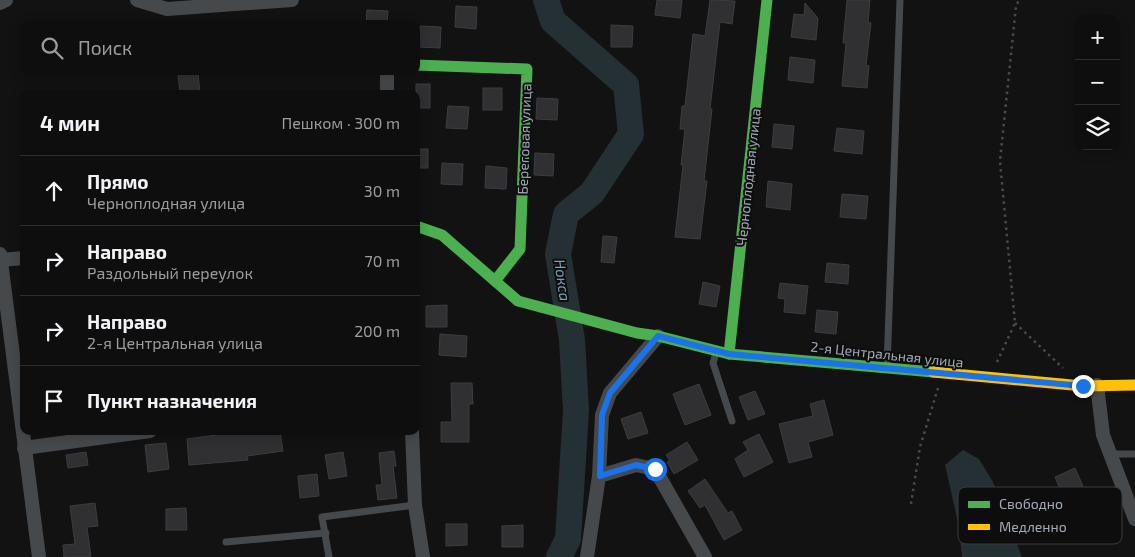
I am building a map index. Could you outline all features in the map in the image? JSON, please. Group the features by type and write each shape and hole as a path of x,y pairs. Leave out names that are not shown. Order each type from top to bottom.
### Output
{"street":[{"path":"0,3 6,0"},
{"path":"137,0 167,9 292,0"},
{"name":"Черноплодная улица","path":"729,354 766,0"},
{"name":"Береговая улица","path":"420,65 527,69 520,249 495,281"},
{"path":"387,75 387,90"},
{"path":"420,227 442,235 495,281"},
{"path":"20,258 0,258 20,416"},
{"name":"2-я Центральная улица","path":"495,281 518,302 729,354 989,379 1083,386 1135,385"},
{"path":"587,557 600,476 602,415 610,393 658,336"},
{"path":"1097,385 1104,435 1135,519"},
{"path":"22,435 39,557"},
{"path":"24,448 120,435"},
{"path":"412,435 415,505 423,557"},
{"path":"600,476 636,465 655,469 705,557"}],"lane":[{"path":"887,369 900,0"},
{"path":"716,350 713,363 732,421"},
{"path":"1111,454 1135,454"},
{"path":"329,557 322,517 415,505"},
{"path":"226,542 326,533"}],"path":[{"path":"989,379 1015,323 1000,160 1018,0"},
{"path":"1015,323 1083,386"},
{"path":"911,504 920,447 942,374"}],"shaded area":[{"path":"963,450 979,459 995,487 958,487 958,523 945,465"},
{"path":"961,544 1017,544 1022,557 962,557"}],"building":[{"path":"657,0 682,0 680,18 655,15"},
{"path":"710,0 735,1 732,24 720,22 710,109 712,109 704,181 707,181 700,239 675,237 685,129 680,129 682,106 685,106 693,34 705,36"},
{"path":"847,0 870,0 868,22 871,23 866,65 869,66 867,88 842,86"},
{"path":"805,3 818,18 816,40 791,37 794,14 804,15"},
{"path":"456,6 477,7 476,29 455,27"},
{"path":"367,10 388,11 387,20 366,20"},
{"path":"611,25 633,26 632,47 611,47"},
{"path":"420,26 441,27 440,48 420,47"},
{"path":"790,57 815,60 813,83 788,80"},
{"path":"178,75 198,75 200,90 180,90"},
{"path":"416,84 430,84 430,108 420,108 420,90 416,90"},
{"path":"483,88 502,88 502,110 483,110"},
{"path":"537,98 558,99 557,120 536,119"},
{"path":"448,106 469,107 467,129 446,128"},
{"path":"774,124 794,126 792,149 772,147"},
{"path":"837,128 864,131 862,154 834,151"},
{"path":"420,149 428,149 428,168 420,168"},
{"path":"535,153 554,154 553,176 534,175"},
{"path":"442,163 463,164 462,185 441,184"},
{"path":"486,166 507,168 506,189 485,188"},
{"path":"768,181 792,184 790,210 766,207"},
{"path":"842,194 868,196 866,219 840,217"},
{"path":"603,236 617,237 614,263 601,262"},
{"path":"827,263 849,265 848,284 825,282"},
{"path":"703,282 720,286 716,307 699,304"},
{"path":"780,283 808,286 805,314 784,312 785,299 778,298"},
{"path":"447,305 447,327 426,327 426,306"},
{"path":"817,310 838,312 836,334 815,332"},
{"path":"440,334 467,336 466,357 439,355"},
{"path":"451,383 472,383 473,404 469,404 469,442 441,442 441,422 452,422"},
{"path":"699,384 711,415 685,425 673,394"},
{"path":"755,391 765,414 748,420 739,397"},
{"path":"824,400 833,435 808,442 812,457 789,463 779,424 813,416 810,404"},
{"path":"641,412 648,433 628,439 621,419"},
{"path":"759,434 773,462 744,477 735,459 748,450 743,442"},
{"path":"216,435 281,435 283,451 247,456 248,460 189,465 187,439"},
{"path":"687,442 698,460 674,474 667,462 670,461 666,455"},
{"path":"166,443 169,469 148,472 145,445"},
{"path":"394,451 396,466 393,466 397,498 378,500 376,485 382,485 379,453"},
{"path":"86,452 88,465 68,468 66,455"},
{"path":"343,452 347,476 329,479 325,455"},
{"path":"1075,468 1083,486 1059,487 1055,477"},
{"path":"317,474 319,496 300,498 298,476"},
{"path":"705,479 728,513 732,511 742,530 724,540 705,505 700,508 688,491"},
{"path":"95,503 98,526 87,527 91,557 64,557 63,545 75,544 70,506"},
{"path":"186,508 187,530 166,530 166,509"},
{"path":"446,524 467,524 467,545 446,546"},
{"path":"523,525 523,547 502,547 502,526"}],"waterway":[{"name":"Нокса","path":"546,0 553,21 626,85 631,134 592,193 566,214 558,254 572,340 576,410 568,539 559,557"}],"traffic: fast":[{"path":"729,354 767,0"},
{"path":"420,65 527,69 520,249 495,281"},
{"path":"420,227 442,235 518,301 637,333 658,336 729,354 933,372"}],"traffic: slow":[{"path":"933,372 1083,386 1135,385"}],"route":[{"path":"655,469 636,465 600,476 602,415 610,393 658,336 729,354 1083,386"}]}
